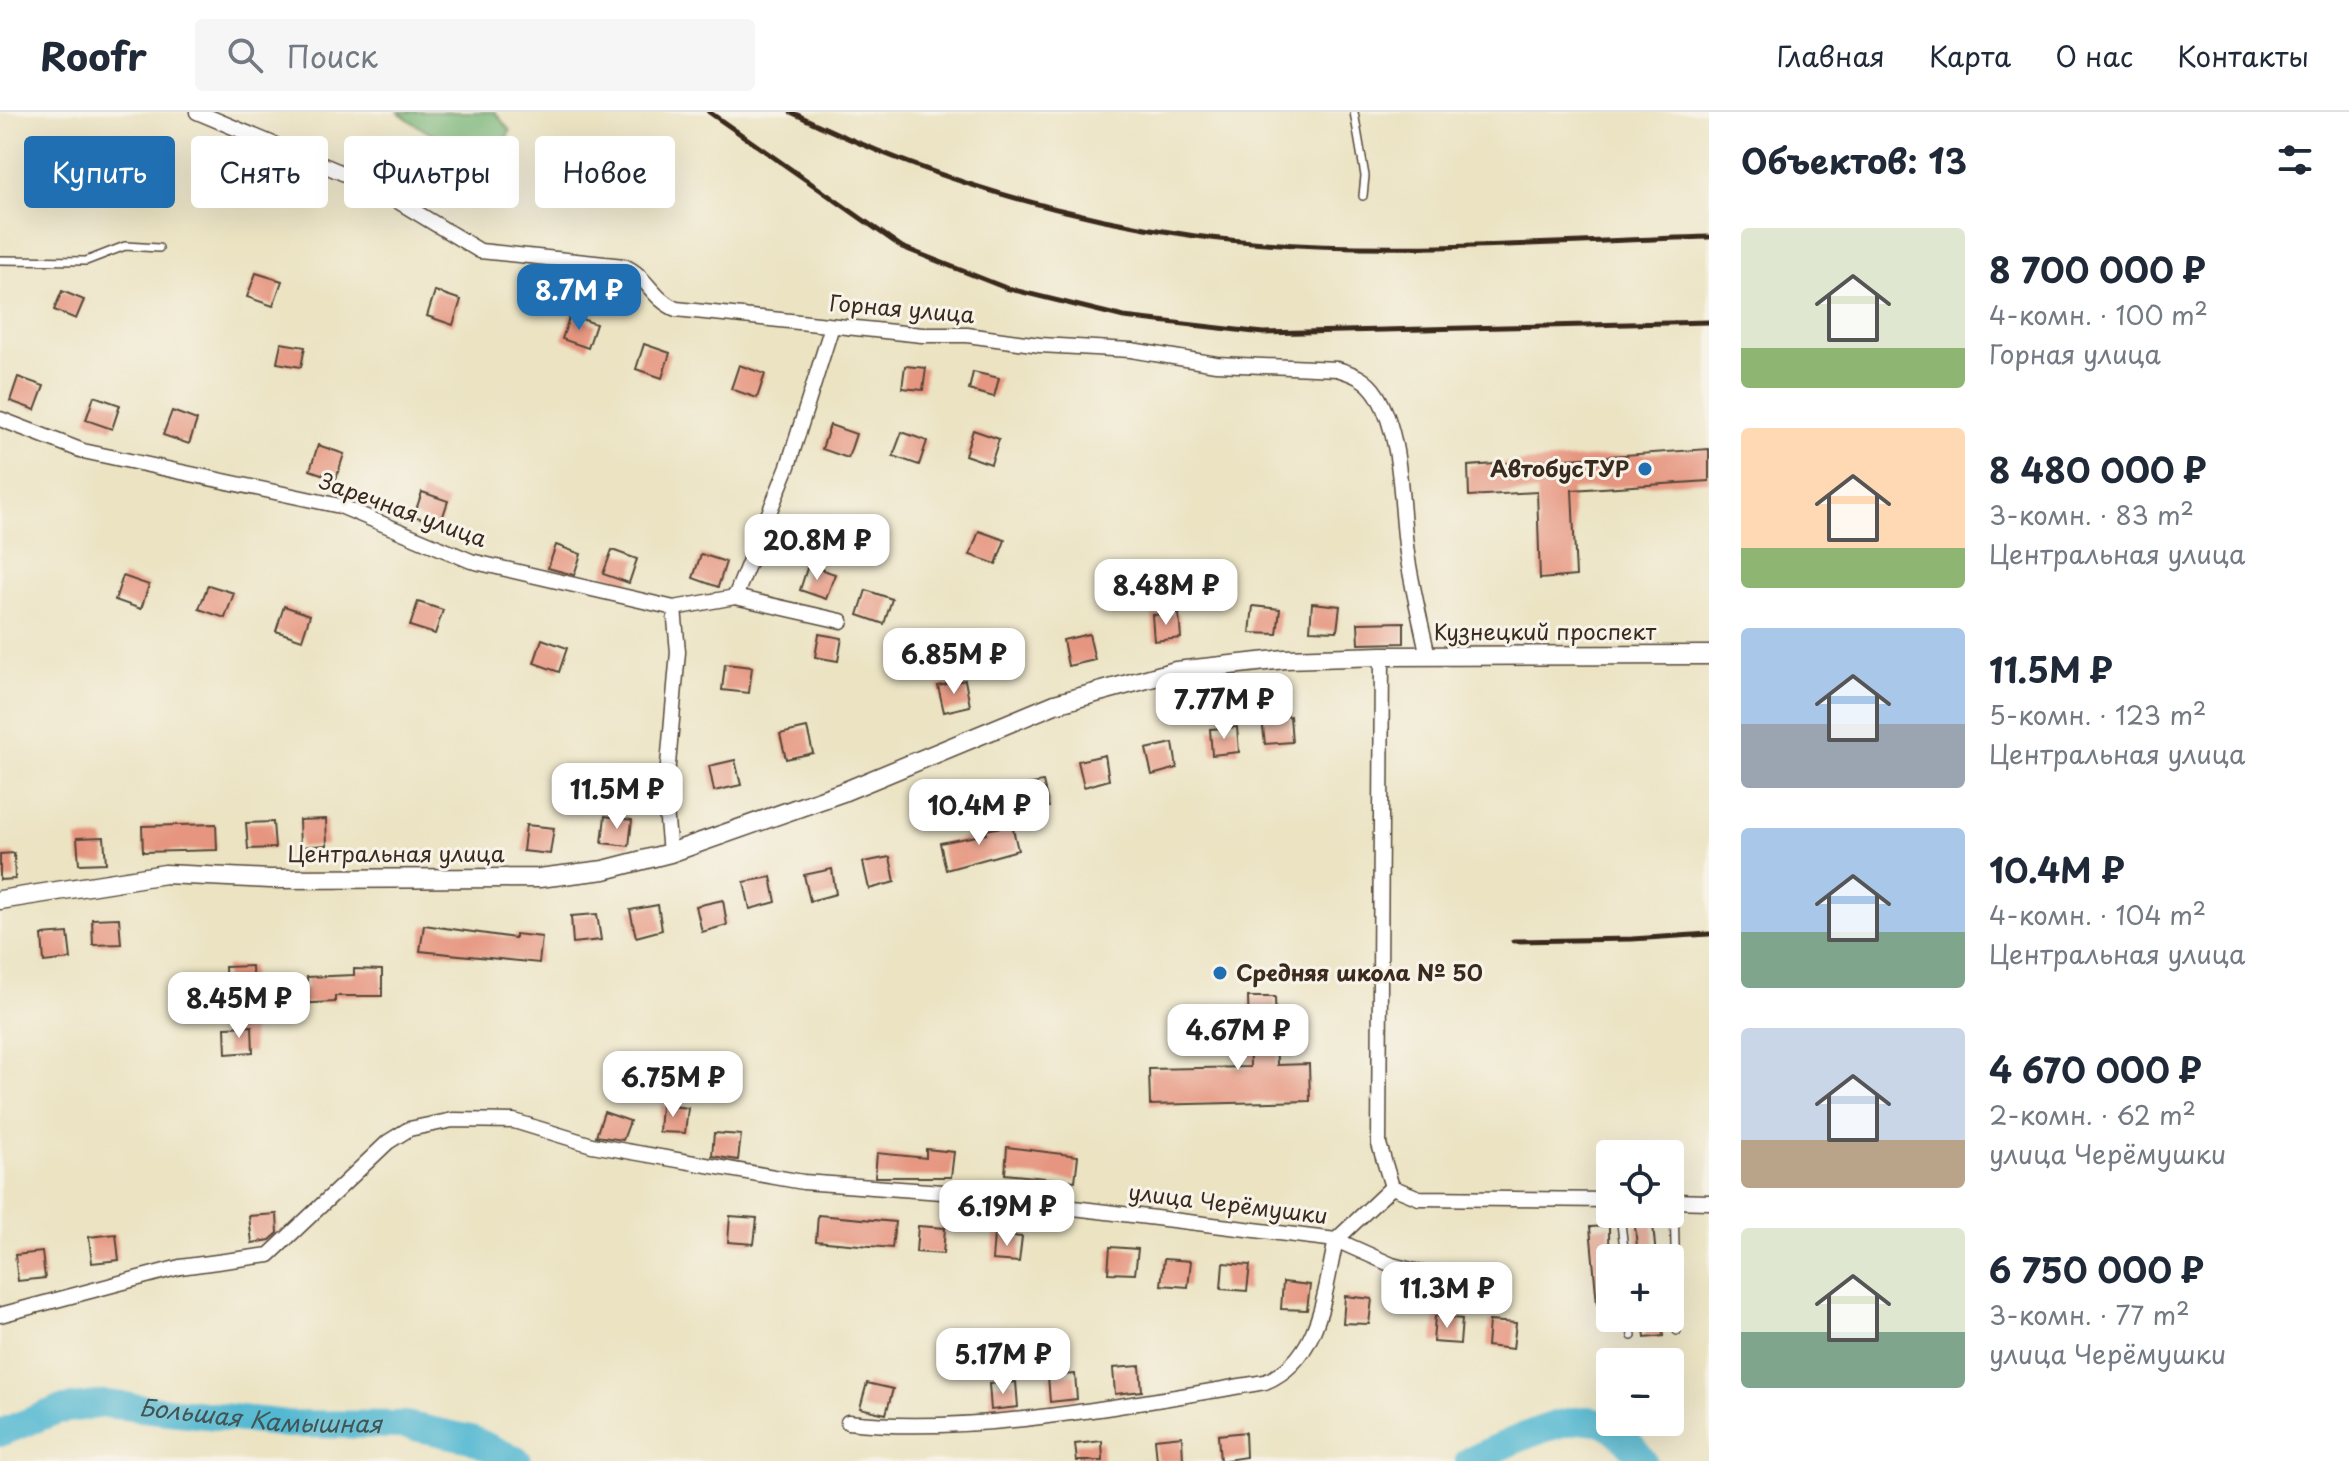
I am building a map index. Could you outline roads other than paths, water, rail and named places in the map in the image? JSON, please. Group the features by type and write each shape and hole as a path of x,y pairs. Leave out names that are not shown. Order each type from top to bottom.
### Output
{"street":[{"name":"Горная улица","path":"197,112 345,172 480,251 624,266 636,271 659,299 676,309 832,326 967,335 1093,350 1131,350 1231,365 1337,369 1355,375 1367,382 1377,394 1388,424 1402,497 1407,554 1428,657"},
{"path":"735,597 788,466 832,326"},
{"name":"Заречная улица","path":"0,419 83,451 340,506 471,561 674,608 735,597 841,621"},
{"path":"670,853 665,799 678,652 674,608"},
{"name":"Кузнецкий проспект","path":"1382,656 1709,655"},
{"path":"1382,656 1379,1144 1392,1187 1419,1198 1596,1200"},
{"name":"Центральная улица","path":"0,900 165,874 270,879 539,878 604,870 670,853 843,792 1003,723 1118,684 1234,663 1382,656"},
{"name":"улица Черёмушки","path":"0,1315 180,1267 269,1255 388,1142 409,1129 453,1120 514,1121 592,1145 803,1182 942,1192 1336,1240 1392,1187"},
{"path":"1684,1201 1709,1202"},
{"path":"848,1422 894,1427 1046,1415 1265,1382 1283,1375 1300,1359 1316,1324 1336,1240 1392,1265 1499,1293"}],"lane":[{"path":"1354,112 1365,176 1363,196"},
{"path":"0,260 86,261 125,246 159,248"},
{"path":"1632,1332 1632,1336"}],"waterway":[{"name":"Большая Камышная","path":"0,1433 58,1410 105,1404 287,1424 405,1425 471,1439 518,1461"},
{"name":"Большая Камышная","path":"1469,1461 1549,1427 1582,1420 1603,1423 1617,1431 1643,1461"}],"railway":[{"path":"709,112 902,247 1006,288 1124,317 1263,333 1709,322"},
{"path":"791,112 889,155 988,190 1090,217 1195,236 1258,243 1386,247 1709,237"},
{"path":"1513,941 1709,934"}],"place":[{"name":"АвтобусТУР","path":"1645,469"},
{"name":"Средняя школа № 50","path":"1220,973"}]}
